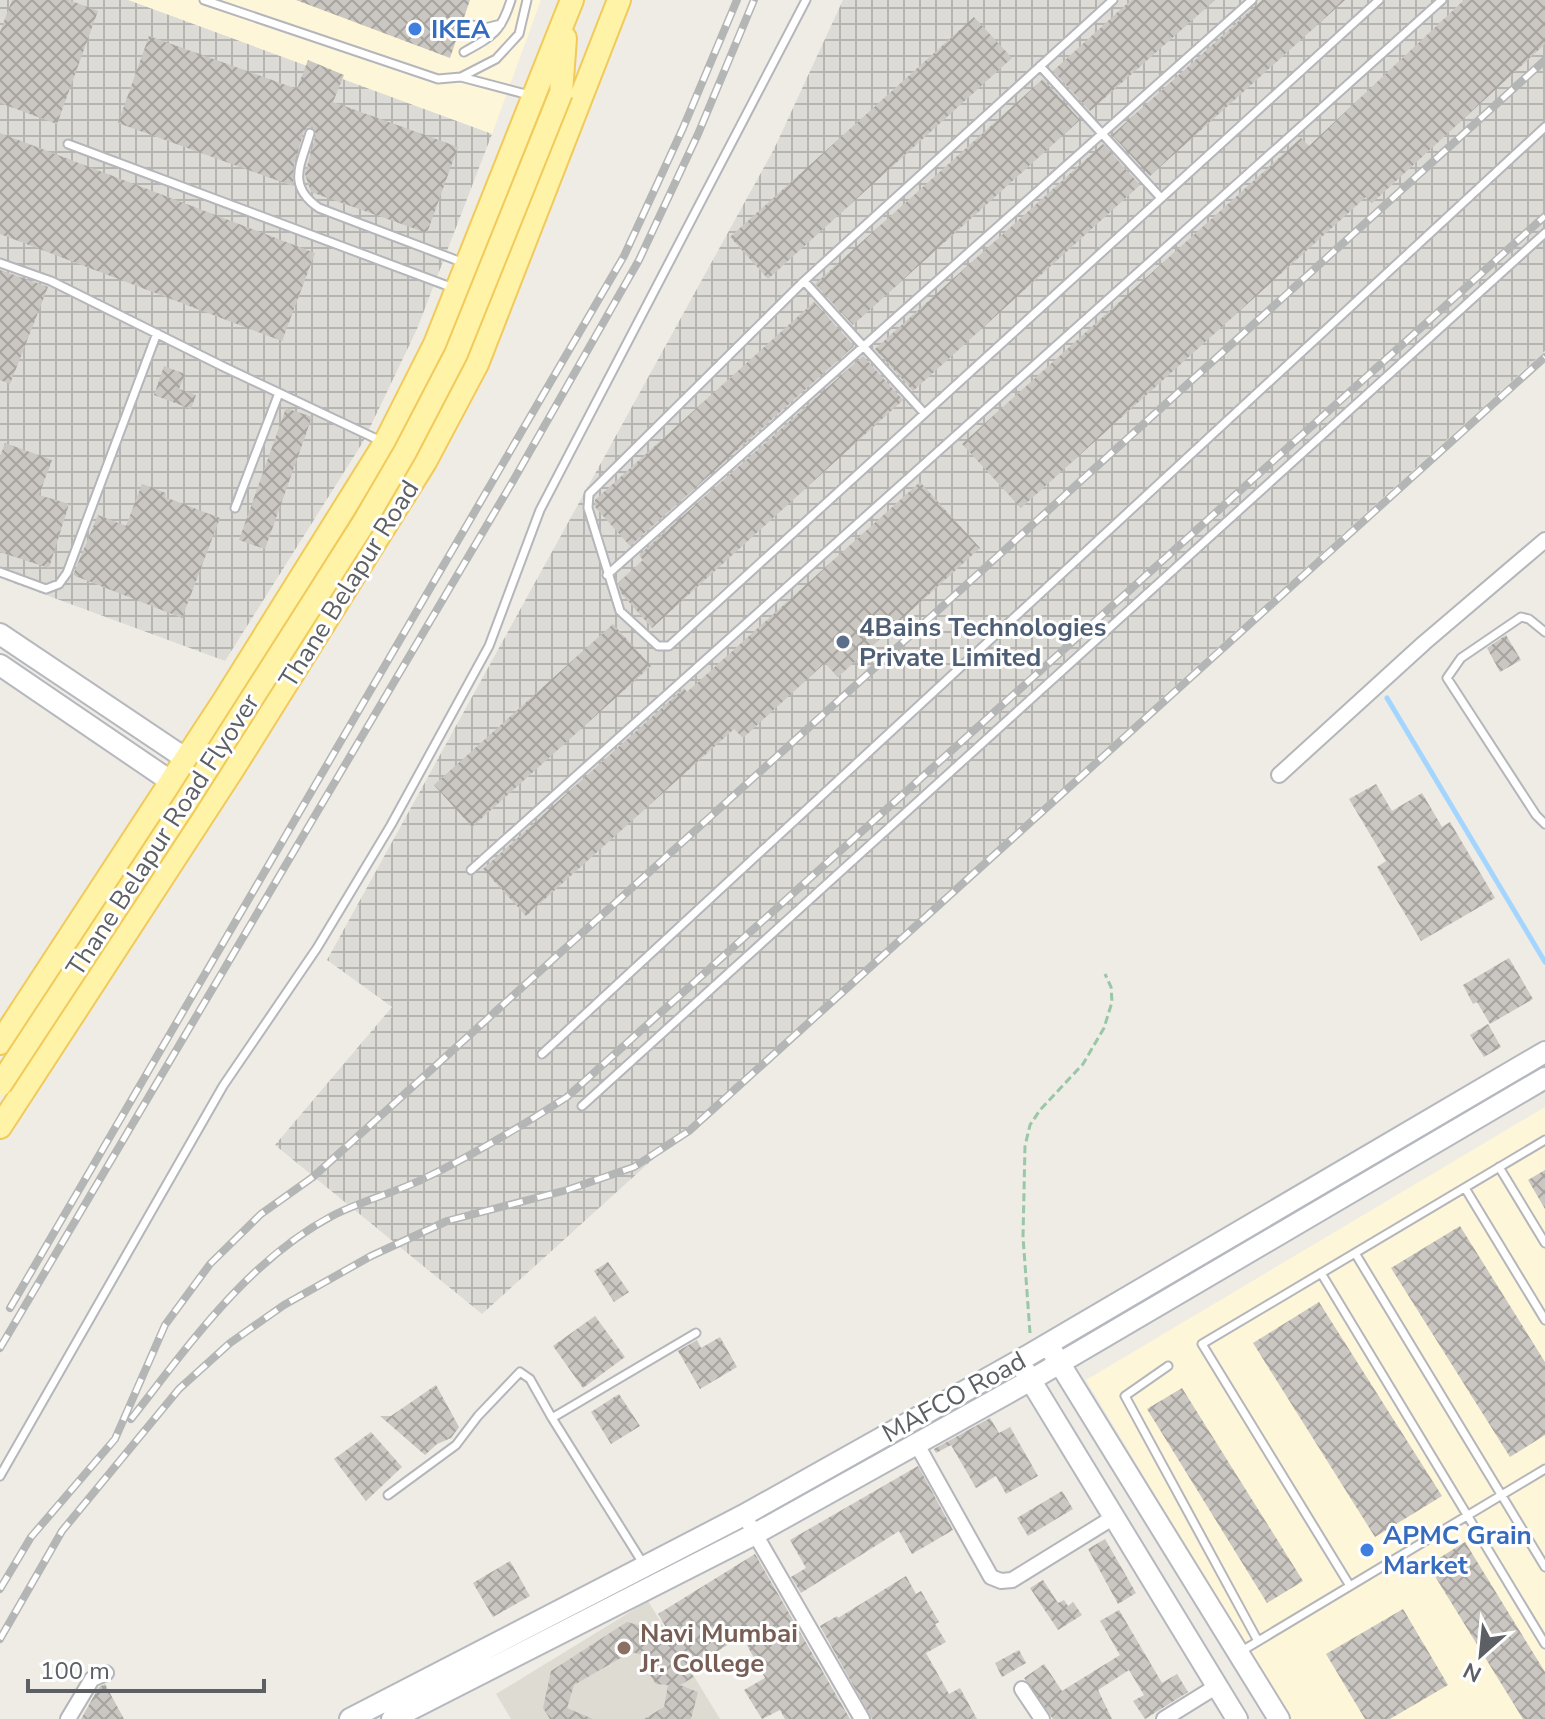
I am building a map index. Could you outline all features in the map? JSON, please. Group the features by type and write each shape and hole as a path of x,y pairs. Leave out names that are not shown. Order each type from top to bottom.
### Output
{"main road":[{"name":"Thane Belapur Road","path":"0,1127 224,784 425,462 477,364 619,0"},
{"path":"0,1043 186,759 385,443 435,344 570,8"},
{"name":"Thane Belapur Road Flyover","path":"0,1085 201,778 363,524 405,452 456,354 561,93 570,8"},
{"path":"0,634 224,784"},
{"path":"0,665 209,807"},
{"name":"MAFCO Road","path":"392,1719 651,1576 744,1515 1032,1354 1545,1052"},
{"name":"MAFCO Road","path":"350,1719 651,1576 755,1534 1031,1380 1545,1078"},
{"path":"1237,1719 1031,1380 1032,1354 1059,1363 1279,1719"}],"street":[{"path":"1279,775 1424,643 1545,540"},
{"path":"916,1443 991,1577 1001,1581 1012,1580 1114,1517"},
{"path":"744,1515 862,1719"},
{"path":"68,1719 92,1679 106,1673"},
{"path":"1164,1719 1217,1686"},
{"path":"1022,1689 1042,1719"}],"lane":[{"path":"204,0 438,79 461,77 535,96"},
{"path":"464,52 494,35 504,22 511,0"},
{"path":"461,77 496,59 519,34 527,0"},
{"path":"0,1476 216,1098 317,948 429,756 489,646 540,510 806,0"},
{"path":"1113,0 804,281 589,494 588,508 620,611 658,646 669,646 1379,0"},
{"path":"607,575 1252,0"},
{"path":"471,870 1442,0"},
{"path":"468,24 485,28 504,22"},
{"path":"1040,66 1161,198"},
{"path":"542,1054 1545,127"},
{"path":"310,133 296,180 300,191 310,202 468,265"},
{"path":"68,144 458,289"},
{"path":"582,1106 1545,233"},
{"path":"0,263 51,281 385,443"},
{"path":"804,281 924,413"},
{"path":"0,572 46,589 59,584 67,573 157,333"},
{"path":"235,508 279,393"},
{"path":"1545,632 1542,627 1521,617 1461,658 1447,678 1536,815 1545,824"},
{"path":"1350,1586 1202,1344 1545,1140"},
{"path":"1499,1167 1545,1243"},
{"path":"1465,1188 1545,1320"},
{"path":"1355,1253 1545,1567"},
{"path":"1321,1273 1545,1644"},
{"path":"552,1418 696,1333"},
{"path":"1168,1366 1125,1396 1258,1641"},
{"path":"388,1495 456,1445 478,1416 520,1372 530,1379 651,1576"},
{"path":"1238,1653 1545,1469"}],"path":[{"path":"1032,1354 1023,1213 1025,1146 1030,1125 1040,1110 1083,1064 1104,1028 1112,1002 1111,987 1105,974"}],"shaded area":[{"path":"0,0 128,0 492,134 417,329 363,442 225,661 0,578"},
{"path":"128,0 541,0 492,134"},
{"path":"843,0 1545,0 1545,351 482,1314 275,1145 392,1007 327,960 774,149"},
{"name":"APMC Grain Market","path":"1545,1107 1545,1719 1290,1719 1086,1380"},
{"name":"Navi Mumbai Jr. College","path":"648,1601 720,1719 511,1719 496,1694"}],"building":[{"path":"12,0 69,0 98,11 57,124 0,103 0,32"},
{"name":"IKEA","path":"296,0 470,0 450,58"},
{"path":"1131,0 1215,0 1090,111 1053,71"},
{"path":"1262,0 1345,0 1150,176 1112,135"},
{"path":"1464,0 1545,0 1545,44 1372,203 1366,197 1021,508 962,444 1301,138 1309,146"},
{"path":"974,17 1012,58 768,279 730,237"},
{"path":"149,36 297,89 308,60 344,75 333,102 458,147 427,233 311,192 305,174 316,134 313,127 304,131 294,164 293,186 118,123"},
{"path":"1043,79 1080,120 853,325 815,284"},
{"path":"0,133 315,253 282,341 0,234"},
{"path":"1103,144 1140,185 913,391 875,349"},
{"path":"0,270 48,287 10,384 0,380"},
{"path":"814,302 854,346 630,546 595,507 595,500"},
{"path":"863,356 903,400 652,628 621,593 618,583 643,560 639,555"},
{"path":"164,366 185,374 179,389 196,395 191,409 154,395"},
{"path":"286,408 312,417 265,549 239,540"},
{"path":"5,443 52,460 39,495 69,504 49,568 0,552 0,457"},
{"path":"920,482 980,548 838,677 825,663 743,738 734,729 526,916 483,869 684,688 687,692"},
{"path":"142,484 166,493 165,497 220,518 182,618 73,575 98,515 126,526"},
{"path":"613,624 651,666 472,827 434,785"},
{"path":"1506,635 1521,660 1500,672 1487,648"},
{"path":"1376,784 1392,811 1422,793 1442,827 1450,822 1495,898 1421,941 1377,867 1386,861 1349,799"},
{"path":"1509,958 1533,999 1490,1024 1477,1002 1473,1004 1463,985"},
{"path":"1488,1024 1501,1047 1484,1057 1470,1035"},
{"path":"1545,1170 1545,1209 1528,1180"},
{"path":"1460,1226 1545,1362 1545,1435 1510,1457 1391,1268"},
{"path":"608,1262 629,1292 614,1302 594,1271"},
{"path":"1319,1302 1442,1496 1375,1537 1253,1343"},
{"path":"595,1316 625,1357 583,1388 553,1346"},
{"path":"720,1337 737,1367 700,1389 678,1351 697,1340 701,1348"},
{"path":"436,1385 459,1427 451,1438 437,1444 425,1455 380,1416 391,1416"},
{"path":"1182,1388 1303,1581 1267,1603 1147,1409"},
{"path":"619,1394 640,1426 611,1444 591,1412"},
{"path":"990,1418 999,1433 1010,1427 1038,1476 1006,1494 996,1476 976,1488 951,1445 936,1453 934,1449"},
{"path":"371,1432 402,1467 366,1501 334,1459"},
{"path":"918,1466 953,1530 912,1554 899,1531 801,1593 791,1577 806,1568 790,1540"},
{"path":"1062,1491 1073,1509 1028,1536 1017,1518"},
{"path":"1105,1539 1136,1593 1118,1604 1088,1549"},
{"path":"1465,1542 1545,1672 1545,1719 1523,1719 1428,1565"},
{"path":"755,1554 850,1719 785,1719 780,1710 762,1719 744,1690 765,1678 742,1636 688,1669 694,1677 680,1685 698,1692 691,1719 644,1719 664,1707 668,1685 656,1684 646,1669 650,1657 631,1652 574,1685 567,1708 593,1719 550,1719 543,1708 551,1671 627,1622 670,1634 658,1614"},
{"path":"510,1561 530,1596 493,1617 473,1583"},
{"path":"906,1576 916,1594 921,1591 939,1622 935,1624 946,1642 926,1653 949,1694 960,1688 977,1719 872,1719 820,1626"},
{"path":"1043,1580 1058,1603 1064,1600 1068,1606 1073,1602 1082,1615 1058,1630 1030,1588"},
{"path":"1403,1609 1448,1685 1390,1719 1365,1719 1326,1654"},
{"path":"1119,1610 1162,1683 1177,1674 1188,1692 1145,1719 1133,1701 1144,1695 1129,1670 1098,1690 1112,1719 1053,1719 1024,1678 1044,1664 1062,1691 1120,1655 1100,1621"},
{"path":"1019,1650 1026,1663 1002,1677 995,1663"},
{"path":"105,1684 124,1719 81,1719 99,1687"}],"waterway":[{"path":"1387,698 1545,962"}],"railway":[{"path":"10,1308 624,256 737,0"},
{"path":"0,1348 513,481 639,260 698,134 754,0"},
{"path":"0,1589 31,1537 115,1439 165,1325 210,1264 261,1214 313,1177 1545,60"},
{"path":"131,1419 221,1307 246,1281 301,1235 332,1216 442,1170 567,1097 1545,216"},
{"path":"0,1639 62,1531 179,1389 230,1343 284,1305 371,1256 447,1221 567,1190 634,1167 689,1131 1545,357"}],"place":[{"name":"IKEA","path":"415,29"},
{"name":"4Bains Technologies Private Limited","path":"843,642"},
{"name":"APMC Grain Market","path":"1367,1550"},
{"name":"Navi Mumbai Jr. College","path":"624,1648"}]}
